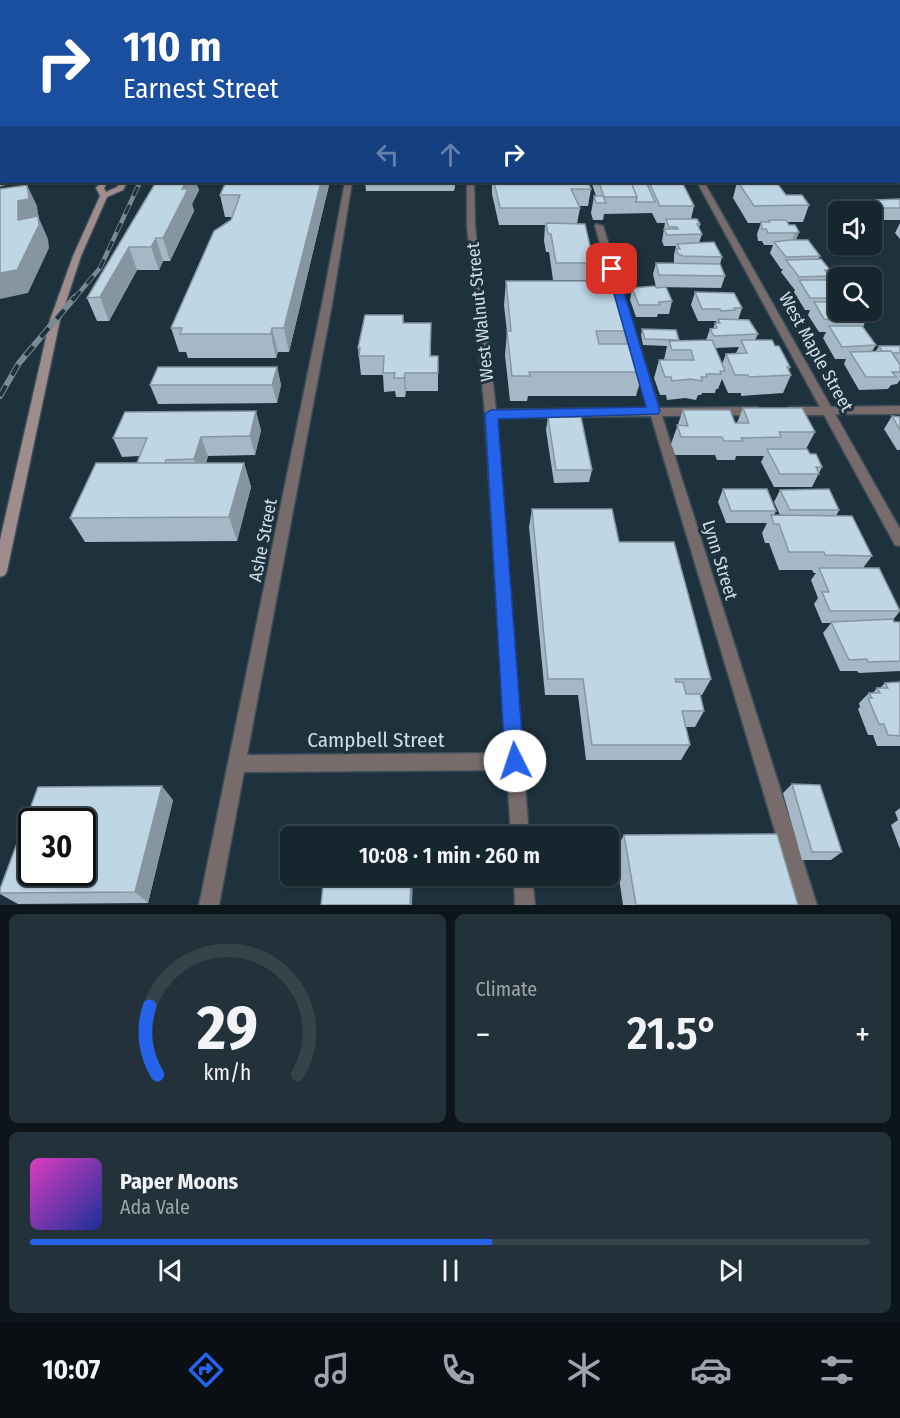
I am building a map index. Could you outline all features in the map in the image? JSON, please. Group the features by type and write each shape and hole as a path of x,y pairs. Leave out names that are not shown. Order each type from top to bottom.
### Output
{"main road":[{"path":"103,183 100,188 104,196"},
{"path":"0,571 55,320 77,256 104,196 120,188 122,183"}],"street":[{"name":"Ashe Street","path":"209,905 327,304 348,183"},
{"name":"West Walnut Street","path":"471,183 471,226 491,414 519,826"},
{"name":"West Maple Street","path":"701,183 900,541"},
{"name":"Lynn Street","path":"599,226 807,905"},
{"path":"491,414 900,410"},
{"name":"Campbell Street","path":"237,764 515,761"},
{"path":"524,886 525,905"}],"building":[{"path":"155,183 185,183 182,189 188,189 163,238 156,238 151,247 129,247 100,297 87,298"},
{"path":"226,183 321,183 284,328 272,328 271,334 180,334 182,328 171,328 214,231 231,220 240,195 220,195"},
{"path":"494,183 588,183 591,189 571,189 580,208 500,208"},
{"path":"599,183 631,183 637,197 604,197"},
{"path":"631,183 646,183 655,202 636,202 637,197"},
{"path":"649,183 682,183 694,206 660,206"},
{"path":"739,183 777,183 786,195 802,195 809,205 754,206"},
{"path":"27,185 29,199 18,201 18,220 38,216 39,225 17,270 0,273 0,189"},
{"path":"594,196 603,196 606,203 596,203"},
{"path":"900,199 900,208 884,208 882,201 876,200"},
{"path":"666,219 697,219 702,234 667,235 664,229 678,229 669,227"},
{"path":"769,220 786,220 789,225 795,225 799,232 768,233 766,229 762,229 761,222 770,222"},
{"path":"546,223 585,224 594,263 556,263 551,234 548,234"},
{"path":"808,240 820,256 786,257 774,242"},
{"path":"714,242 722,257 683,256 678,254 676,249 680,249 677,244"},
{"path":"821,259 828,268 828,270 825,270 828,276 799,277 786,260"},
{"path":"656,263 720,264 725,276 659,275"},
{"path":"799,280 828,280 828,298 810,298"},
{"path":"506,281 615,281 630,331 596,331 599,344 635,344 643,372 529,372 530,376 512,376 507,331 511,331"},
{"path":"655,286 656,288 666,287 672,301 659,302 660,305 639,305 632,288"},
{"path":"695,292 734,293 742,308 721,311 720,309 702,309"},
{"path":"814,302 828,302 828,319 824,319"},
{"path":"365,315 403,315 403,323 431,323 430,356 438,356 438,373 405,373 404,378 394,378 395,373 383,373 384,356 359,356 360,348 358,348"},
{"path":"718,319 749,320 758,334 714,336 710,329 717,328 715,323 720,323"},
{"path":"829,326 862,326 876,345 842,347"},
{"path":"642,329 676,330 679,340 645,339"},
{"path":"712,340 725,371 720,371 721,374 706,374 707,377 701,377 702,381 691,379 672,381 671,377 665,377 659,360 694,360 691,350 672,350 669,341"},
{"path":"741,340 772,340 775,346 779,346 790,367 787,367 791,375 749,377 748,375 735,375 726,354 747,353"},
{"path":"879,346 900,346 900,353 882,351"},
{"path":"891,351 900,365 900,372 892,372 896,377 866,377 850,352"},
{"path":"158,367 277,367 272,385 150,385"},
{"path":"743,408 802,408 815,432 779,432 781,437 741,438 743,441 724,441 722,437 681,437 677,425 688,426 683,410 730,410 735,423 749,423"},
{"path":"256,411 250,436 201,437 194,459 166,460 165,463 137,463 147,438 113,438 125,412"},
{"path":"892,416 900,417 900,430"},
{"path":"548,417 581,417 592,470 556,470"},
{"path":"767,449 807,449 810,454 816,454 822,467 816,467 819,474 780,474"},
{"path":"96,463 244,463 229,517 70,518"},
{"path":"723,489 767,489 776,511 731,511"},
{"path":"829,489 839,510 790,510 780,490"},
{"path":"532,509 612,509 619,542 674,542 711,679 675,679 676,682 683,682 686,694 700,694 704,711 682,711 690,745 592,745 583,679 548,679"},
{"path":"771,515 852,516 872,556 789,552 779,524 774,524"},
{"path":"819,568 879,568 900,611 830,611 822,592 829,592"},
{"path":"893,619 894,622 900,622 900,661 849,660 831,622"},
{"path":"900,682 900,736 888,735 884,724 879,724 868,698 872,698 869,693 880,693 877,688 888,688 885,683"},
{"path":"792,784 820,785 842,852 812,852"},
{"path":"162,786 135,892 0,893 18,841 18,886 96,886 96,808 30,808 38,787"},
{"path":"777,834 798,905 636,905 624,835"},
{"path":"323,886 411,886 410,905 321,905"}],"railway":[{"path":"74,299 100,268 140,183"},
{"path":"0,396 19,363 75,297"}],"route":[{"path":"515,761 491,414 654,411 612,269"}]}
